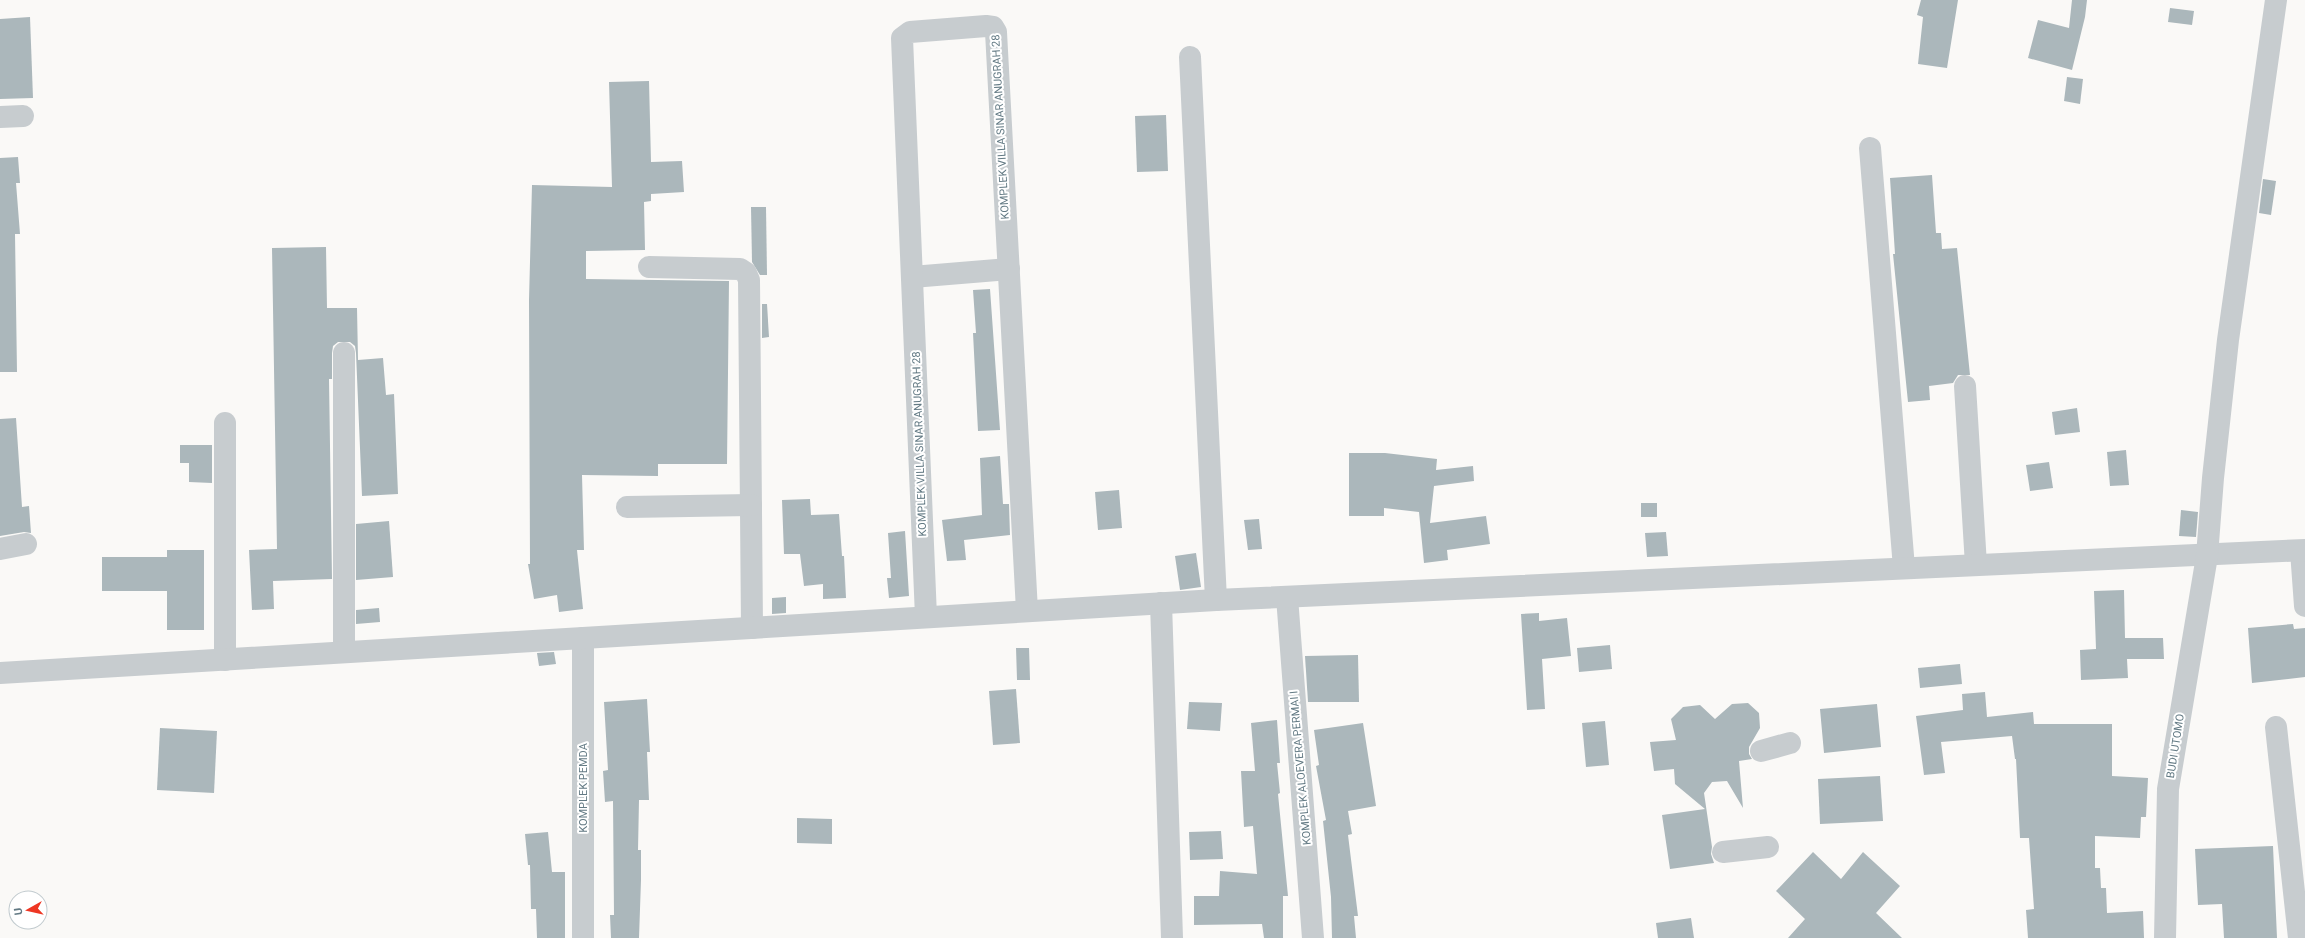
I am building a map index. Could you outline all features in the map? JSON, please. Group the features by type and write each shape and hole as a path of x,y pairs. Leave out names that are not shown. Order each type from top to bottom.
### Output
{"street":[{"name":"BUDI UTOMO","path":"2165,938 2168,790 2207,556 2213,478 2228,340 2276,0"},
{"name":"KOMPLEK VILLA SINAR ANUGRAH 28","path":"926,617 902,38 910,32 986,26 994,27 996,32 1027,611"},
{"path":"1190,57 1216,600"},
{"path":"0,117 23,116"},
{"path":"1870,148 1904,568"},
{"path":"649,266 740,269 746,273 750,280 752,628"},
{"path":"912,277 1009,269"},
{"path":"344,353 344,652"},
{"path":"1965,386 1976,565"},
{"path":"225,423 225,660"},
{"path":"627,507 751,505"},
{"path":"0,549 26,544"},
{"path":"0,673 1216,600 1286,598 1904,568 2207,556 2303,550 2305,606"},
{"name":"KOMPLEK ALOEVERA PERMAI I","path":"1286,598 1313,938"},
{"path":"1161,603 1172,938"},
{"name":"KOMPLEK PEMDA","path":"583,638 583,938"},
{"path":"2276,727 2299,938"},
{"path":"1761,751 1790,743"},
{"path":"1723,852 1768,847"}],"building":[{"path":"1921,0 1958,0 1947,68 1918,64 1923,17 1917,15"},
{"path":"2072,0 2087,0 2085,17 2072,70 2028,58 2038,20 2069,28"},
{"path":"2170,8 2194,11 2192,25 2168,22"},
{"path":"30,17 33,98 0,99 0,19"},
{"path":"2067,77 2083,79 2080,104 2064,101"},
{"path":"649,81 651,162 682,161 684,192 651,194 651,201 644,202 645,250 586,251 586,279 729,281 727,464 658,464 658,476 582,475 584,550 577,550 583,609 559,612 557,595 534,599 528,564 530,564 529,300 532,185 612,187 609,82"},
{"path":"1166,115 1168,171 1137,172 1135,116"},
{"path":"18,157 20,183 16,183 20,234 15,234 17,372 0,372 0,158"},
{"path":"1932,175 1936,233 1941,233 1942,249 1957,248 1970,375 1958,375 1953,383 1929,386 1930,400 1908,402 1893,254 1895,254 1890,178"},
{"path":"2263,179 2276,181 2271,215 2259,213"},
{"path":"751,207 766,207 767,275 760,275 752,262"},
{"path":"326,247 327,308 357,308 358,360 383,358 386,395 394,394 398,494 362,496 355,346 350,342 338,342 333,346 332,379 329,379 332,579 273,581 274,609 252,610 249,550 277,549 272,248"},
{"path":"990,289 1000,430 978,431 973,333 976,333 973,290"},
{"path":"762,304 767,304 769,337 762,338"},
{"path":"2077,408 2080,432 2055,435 2052,412"},
{"path":"16,418 22,507 29,506 31,533 24,532 0,536 0,419"},
{"path":"180,445 212,445 212,483 189,482 189,463 180,463"},
{"path":"2126,450 2129,485 2110,486 2107,452"},
{"path":"1349,453 1385,453 1437,459 1436,470 1473,466 1474,481 1434,486 1430,523 1486,516 1490,544 1447,550 1448,560 1424,563 1419,512 1384,508 1384,516 1349,516"},
{"path":"1000,456 1003,504 1009,504 1010,535 964,540 966,560 947,561 942,520 982,515 980,458"},
{"path":"2049,462 2053,488 2030,491 2026,465"},
{"path":"1119,490 1122,528 1098,530 1095,492"},
{"path":"810,499 811,515 839,514 842,556 844,556 846,598 823,599 823,584 804,586 800,554 784,554 782,500"},
{"path":"1641,503 1657,503 1657,517 1641,517"},
{"path":"2181,510 2198,512 2196,537 2179,536"},
{"path":"1259,519 1262,549 1248,550 1244,520"},
{"path":"389,521 393,577 356,580 356,524"},
{"path":"905,531 909,596 889,598 887,578 891,578 888,533"},
{"path":"1666,532 1668,556 1647,557 1645,533"},
{"path":"167,550 204,550 204,630 167,630 167,591 102,591 102,557 167,557"},
{"path":"1196,553 1201,587 1180,590 1175,556"},
{"path":"2124,590 2125,638 2163,638 2164,659 2127,659 2128,678 2081,680 2080,650 2096,649 2094,591"},
{"path":"786,597 786,613 772,614 772,598"},
{"path":"379,608 380,622 356,624 356,610"},
{"path":"1539,613 1539,621 1567,618 1571,656 1542,659 1545,709 1527,710 1521,614"},
{"path":"2293,624 2294,629 2305,628 2305,677 2252,683 2248,628"},
{"path":"1610,645 1612,669 1579,672 1577,648"},
{"path":"1016,648 1029,648 1030,680 1017,680"},
{"path":"554,652 556,664 539,666 537,653"},
{"path":"1358,655 1359,702 1308,702 1305,656"},
{"path":"1960,664 1962,684 1920,688 1918,668"},
{"path":"1016,689 1020,743 993,745 989,691"},
{"path":"1985,692 1987,717 2033,712 2034,724 2112,724 2112,776 2148,778 2146,817 2141,817 2140,838 2095,836 2095,868 2100,868 2101,888 2106,888 2107,913 2143,911 2144,938 2028,938 2026,910 2034,909 2029,838 2020,838 2016,759 2012,736 1941,742 1945,773 1924,775 1916,716 1963,710 1962,694"},
{"path":"647,699 650,752 647,752 649,800 639,800 638,850 641,850 641,880 639,938 611,938 610,915 614,915 613,801 605,802 603,771 608,770 604,702"},
{"path":"1189,702 1222,703 1220,731 1187,729"},
{"path":"1748,703 1759,713 1760,728 1749,747 1749,754 1752,759 1739,761 1743,808 1727,781 1712,782 1704,793 1712,847 1711,854 1714,863 1670,869 1662,815 1705,809 1675,784 1674,769 1654,771 1650,742 1676,740 1671,719 1683,707 1700,705 1715,719 1732,704"},
{"path":"1877,704 1881,747 1824,753 1820,709"},
{"path":"1277,720 1280,763 1277,763 1280,793 1278,794 1288,896 1283,896 1283,938 1264,938 1262,924 1194,925 1194,896 1219,896 1220,871 1257,874 1253,826 1244,827 1241,771 1255,771 1251,723"},
{"path":"1605,721 1609,765 1586,767 1582,723"},
{"path":"1363,723 1376,806 1348,811 1352,834 1348,835 1358,916 1354,916 1356,938 1332,938 1331,897 1323,821 1326,820 1316,766 1319,765 1314,730"},
{"path":"160,728 217,731 214,793 157,790"},
{"path":"1880,776 1883,821 1820,824 1818,779"},
{"path":"797,818 832,819 832,844 797,843"},
{"path":"1221,831 1223,859 1190,860 1189,832"},
{"path":"548,832 552,872 565,872 565,938 537,938 536,909 531,909 530,865 528,865 525,834"},
{"path":"2273,846 2277,938 2224,938 2222,904 2198,905 2195,849"},
{"path":"1813,852 1841,879 1863,852 1900,886 1876,913 1902,938 1788,938 1805,919 1776,891"},
{"path":"1691,918 1694,938 1658,938 1656,923"}]}
